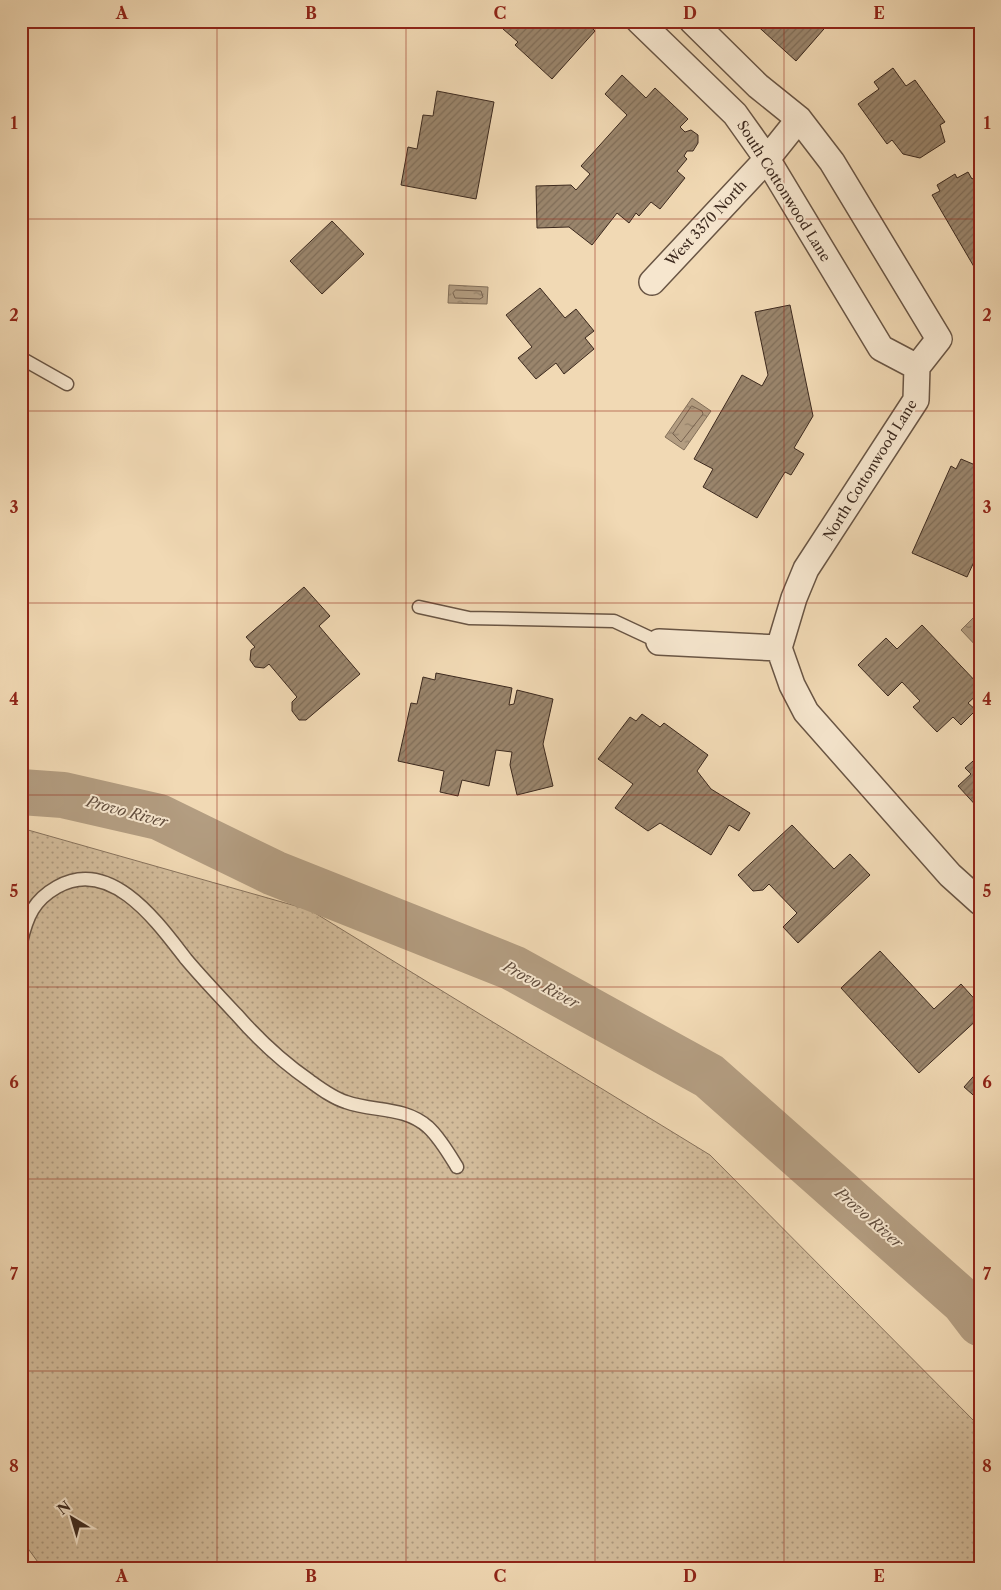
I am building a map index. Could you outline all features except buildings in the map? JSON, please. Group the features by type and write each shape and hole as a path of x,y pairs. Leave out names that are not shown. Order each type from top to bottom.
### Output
{"street":[{"name":"South Cottonwood Lane","path":"639,21 735,114 768,159 881,348 917,367"},
{"path":"692,21 758,86 799,119 832,162 939,339 917,367"},
{"name":"West 3370 North","path":"652,282 768,159 799,119"},
{"name":"North Cottonwood Lane","path":"779,648 784,626 806,569 916,400 917,367"},
{"path":"659,642 779,648 792,685 806,712 950,875 980,902"}],"lane":[{"path":"21,358 67,384"},
{"path":"419,607 469,618 614,622 659,642"},
{"path":"21,942 31,912 41,896 62,884 82,878 99,881 122,891 136,901 174,941 187,959 238,1017 309,1081 346,1102 405,1113 428,1127 457,1167"}],"shaded area":[{"path":"21,828 310,910 710,1155 980,1427 980,1569 43,1569 21,1539"}],"water":[{"path":"449,285 488,287 487,304 448,303"},
{"path":"692,398 711,411 684,450 665,437"},
{"path":"974,617 980,623 980,650 961,630"}],"waterway":[{"name":"Provo River","path":"21,792 63,795 159,817 274,873 513,968 709,1076 964,1302 980,1323"}]}
